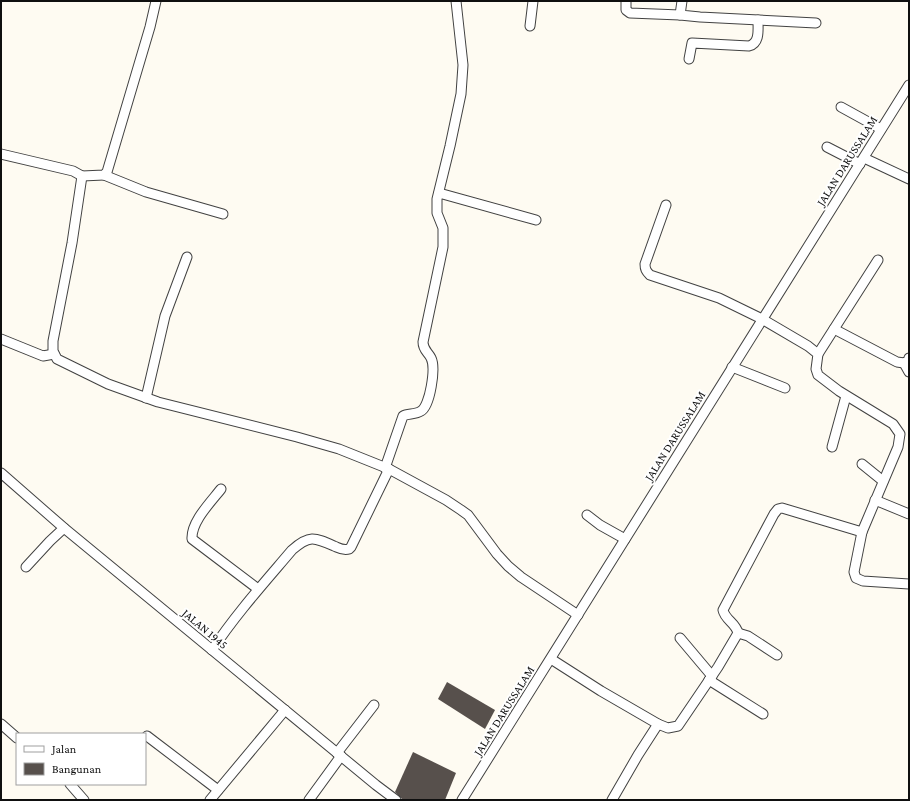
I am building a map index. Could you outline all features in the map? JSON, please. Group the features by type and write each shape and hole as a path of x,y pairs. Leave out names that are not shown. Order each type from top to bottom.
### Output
{"street":[{"path":"104,175 109,167 150,27 156,1"},
{"path":"212,650 258,589 292,550 306,539 316,539 346,550 351,547 387,469 403,416 421,412 427,403 431,387 433,363 423,348 422,342 443,247 443,228 436,213 461,94 463,66 456,1"},
{"path":"530,26 533,1"},
{"path":"626,1 626,10 630,13 816,23"},
{"path":"680,15 682,1"},
{"path":"689,59 692,43 752,45 758,39 758,20"},
{"name":"JALAN DARUSSALAM","path":"462,800 909,85"},
{"path":"841,107 881,129"},
{"path":"826,147 909,179"},
{"path":"1,154 73,171 82,176 104,175 146,192 223,214"},
{"path":"82,176 66,275 53,341 54,354 61,362 90,376 146,398 339,449 387,469 446,500 468,515 497,554 508,566 521,577 578,615"},
{"path":"439,193 536,220"},
{"path":"666,205 645,264 644,269 647,272 719,298 762,319 808,346 818,354"},
{"path":"146,398 166,316 187,257"},
{"path":"878,260 818,354 816,372 846,396 893,424 900,434 898,446 862,532 854,572 856,578 862,581 909,584"},
{"path":"834,328 897,362 906,360 909,372"},
{"path":"1,339 44,356 54,354"},
{"path":"732,367 785,388"},
{"path":"832,447 846,396"},
{"path":"862,464 883,481"},
{"name":"JALAN 1945","path":"1,474 64,528 396,800"},
{"path":"221,489 194,527 192,540 258,589"},
{"path":"875,500 909,514"},
{"path":"551,659 601,691 658,724 668,728 678,726 738,633 736,625 726,618 723,610 778,509 782,508 862,532"},
{"path":"587,515 600,525 625,539"},
{"path":"26,567 64,528"},
{"path":"738,633 748,636 777,655"},
{"path":"680,638 710,678 763,714"},
{"path":"310,800 339,754 374,705"},
{"path":"210,800 285,710"},
{"path":"1,724 16,737"},
{"path":"612,800 658,724"},
{"path":"147,736 218,790"},
{"path":"71,785 84,800"}],"building":[{"path":"447,682 495,710 485,729 438,699"},
{"path":"413,752 456,773 445,800 403,800 395,792"}]}
